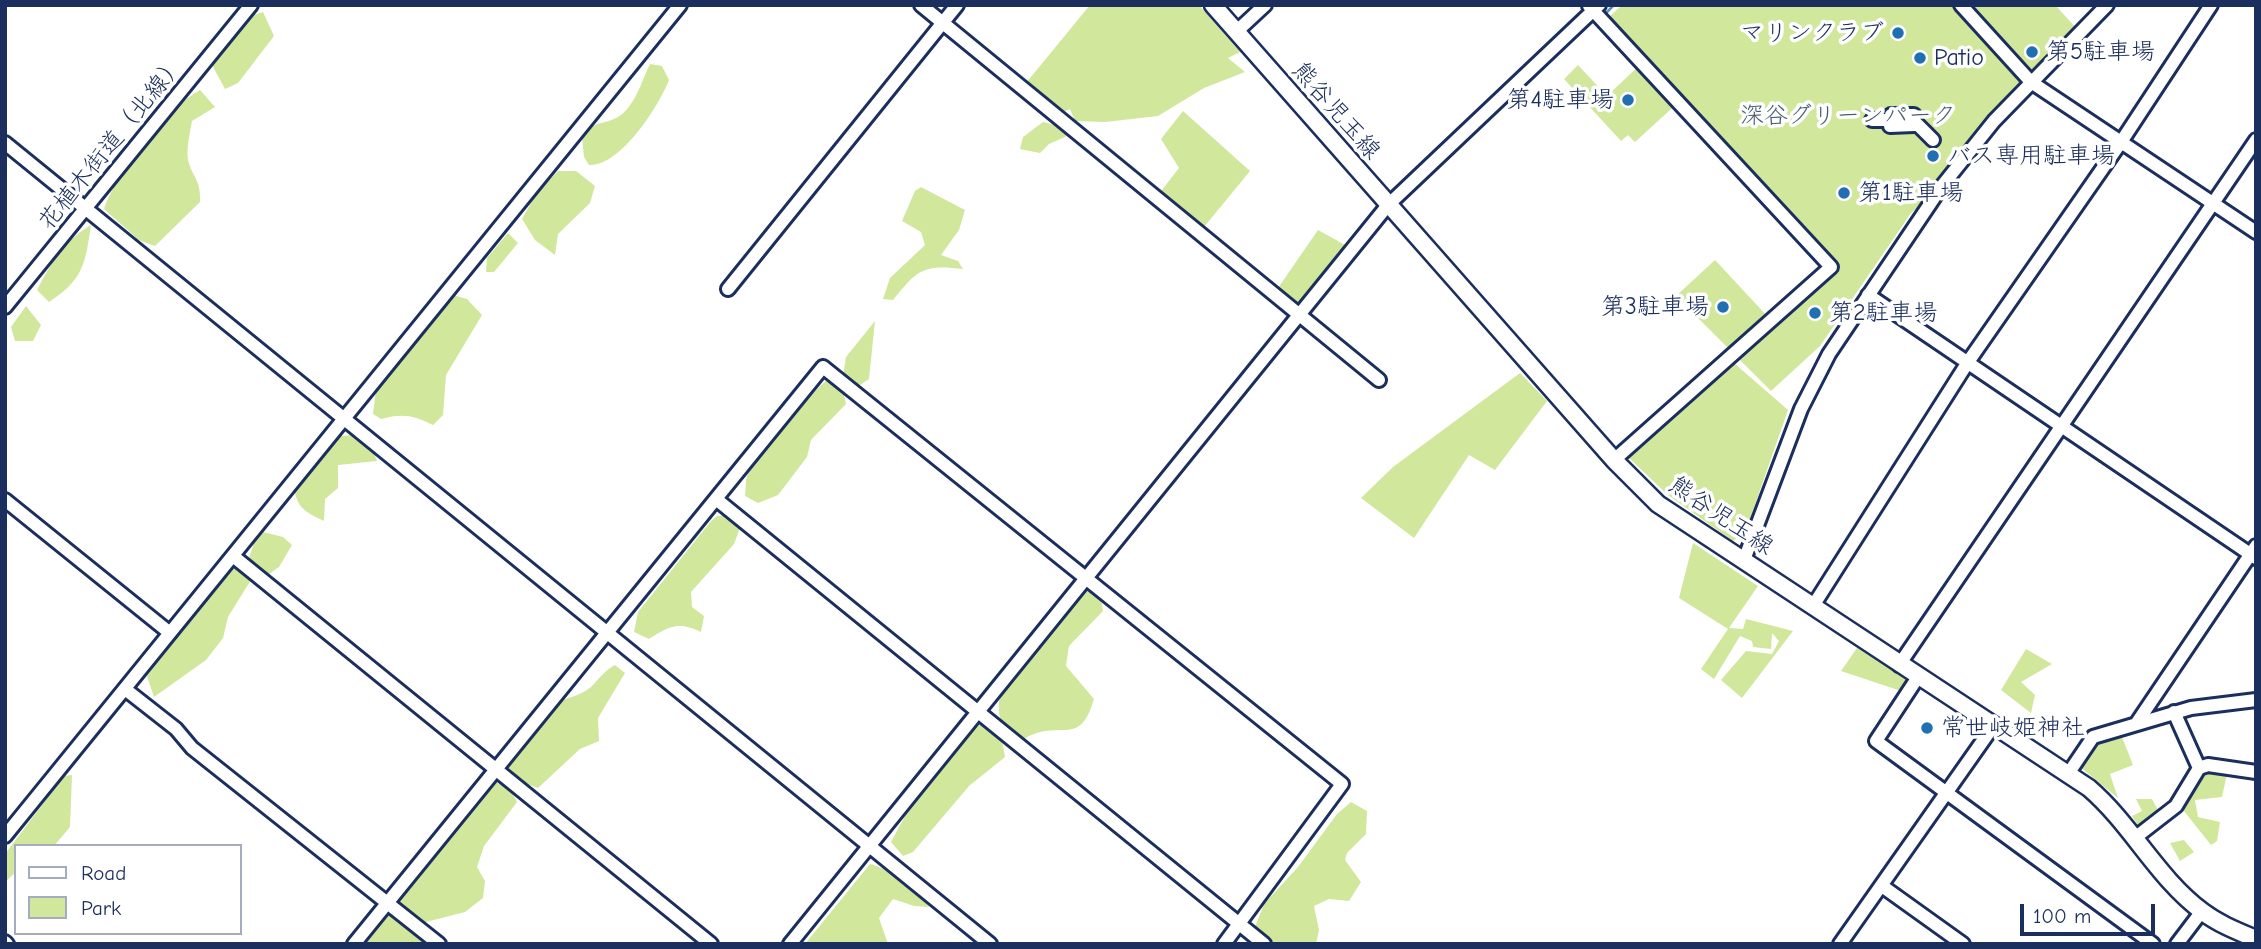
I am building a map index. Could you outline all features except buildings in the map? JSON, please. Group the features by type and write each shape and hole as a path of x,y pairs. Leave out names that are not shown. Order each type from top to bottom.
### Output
{"main road":[{"name":"熊谷児玉線","path":"1213,5 1614,460 1658,504 2098,795 2168,878 2202,911 2228,928 2256,939"}],"street":[{"name":"花植木街道（北線）","path":"5,307 251,5"},
{"path":"5,836 680,5"},
{"path":"921,5 1380,380"},
{"path":"727,289 957,5"},
{"path":"1236,32 1265,5"},
{"path":"1961,5 2031,82 2256,232"},
{"path":"1745,560 1801,409 1829,354 1942,186 1994,121 2107,5"},
{"path":"1813,606 1968,362 2121,142 2211,5"},
{"path":"790,944 1388,205 1594,7 1831,267 1614,460"},
{"path":"1872,120 1888,120 1891,115 1914,115 1905,128 1933,139"},
{"path":"1899,665 2256,140"},
{"path":"5,143 990,944"},
{"path":"1868,295 2254,553 2136,724"},
{"path":"354,944 824,367 1342,784 1224,944"},
{"path":"716,499 1264,944"},
{"path":"5,500 170,634"},
{"path":"233,556 711,944"},
{"path":"1918,677 1876,741 2153,944"},
{"path":"125,690 176,729 192,748 439,944"},
{"path":"2068,774 2093,737 2174,712 2256,700"},
{"path":"2174,712 2199,768"},
{"path":"1840,944 1994,725"},
{"path":"2136,837 2176,806 2199,768 2208,765 2256,772"},
{"path":"1882,886 1963,944"},
{"path":"2177,944 2202,911"}],"green space":[{"path":"1090,5 1199,5 1240,52 1228,58 1245,72 1204,88 1158,116 1105,122 1075,121 1070,109 1059,114 1026,83"},
{"name":"深谷グリーンパーク","path":"1622,5 2055,5 2079,31 1983,123 1924,202 1911,213 1820,346 1771,391 1676,296 1715,260 1769,318 1835,259 1831,258 1681,100 1635,142 1628,135 1621,141 1564,79 1578,65 1607,96 1645,60 1608,18"},
{"path":"263,12 274,36 238,83 225,89 212,65 250,16"},
{"path":"650,64 662,66 669,80 657,105 625,146 601,163 589,165 584,157 582,137 595,125 614,119 627,110"},
{"path":"200,90 215,107 192,121 188,140 188,160 198,184 200,202 155,246 139,240 104,209 120,177 144,143 172,111"},
{"path":"1183,111 1250,171 1204,227 1158,195 1179,168 1161,139"},
{"path":"1043,122 1060,126 1067,136 1049,144 1040,153 1020,149 1023,137"},
{"path":"558,171 576,171 595,186 590,203 558,234 555,255 535,240 522,219 536,194"},
{"path":"921,187 965,210 959,230 941,255 958,261 963,269 939,268 922,271 908,282 893,300 883,299 890,278 925,245 921,232 902,221 915,191"},
{"path":"91,225 81,270 61,294 49,302 37,290 42,280 66,245"},
{"path":"1318,230 1345,245 1299,305 1278,288"},
{"path":"508,233 518,243 494,272 486,272 487,258"},
{"path":"453,295 467,299 482,315 446,375 443,415 433,425 407,416 381,419 373,414 376,390"},
{"path":"26,306 41,325 33,341 15,341 11,327"},
{"path":"875,321 869,379 857,387 843,376 846,357"},
{"path":"1734,363 1788,410 1745,533 1733,541 1668,495 1627,456"},
{"path":"1520,373 1547,401 1495,470 1469,455 1414,538 1361,498 1393,467"},
{"path":"831,378 843,391 846,404 811,440 807,457 778,495 758,503 745,496 747,476 754,466 801,407"},
{"path":"356,435 372,449 377,461 338,465 338,488 325,499 324,521 302,507 295,493 339,436"},
{"path":"728,515 740,528 734,544 691,592 692,607 704,616 701,632 674,626 649,639 634,632 638,612 711,521 717,516"},
{"path":"263,532 283,537 292,545 279,567 269,574 249,558 255,540"},
{"path":"1693,543 1758,586 1729,628 1743,629 1746,619 1793,631 1742,698 1721,680 1746,651 1772,654 1779,641 1772,633 1771,649 1753,647 1752,641 1740,636 1714,679 1701,669 1728,629 1679,598"},
{"path":"234,563 254,575 228,617 223,638 206,660 154,697 147,676"},
{"path":"1085,590 1101,598 1103,611 1069,646 1066,666 1094,699 1088,714 1082,724 1075,728 1037,733 1024,739 1018,737 1008,731 1002,722 999,703 1003,693 1023,664"},
{"path":"1857,648 1911,682 1904,692 1841,671"},
{"path":"2026,649 2052,664 2021,682 2035,695 2031,713 2001,690"},
{"path":"615,665 625,673 598,718 599,741 580,749 538,788 522,782 507,767 521,741 542,713 560,701 587,690"},
{"path":"984,722 1002,740 1005,757 969,786 913,852 903,856 891,842 909,809 942,760"},
{"path":"2120,732 2133,765 2110,774 2118,798 2080,767 2097,741"},
{"path":"2204,770 2227,774 2222,797 2195,800 2198,817 2220,822 2217,841 2211,845 2180,806"},
{"path":"72,775 70,827 56,844 14,844 14,874 5,882 5,854 64,776"},
{"path":"493,781 510,789 517,802 484,846 477,867 485,881 483,898 465,912 422,923 392,901"},
{"path":"2136,799 2152,799 2160,814 2139,827 2132,816 2142,811"},
{"path":"1351,802 1367,811 1366,834 1347,853 1345,860 1361,882 1349,901 1329,899 1314,906 1319,930 1316,944 1274,944 1255,927 1264,904 1298,867 1337,814"},
{"path":"2184,840 2194,852 2180,861 2170,843"},
{"path":"870,864 904,880 929,907 914,906 893,899 879,918 888,944 805,944"},
{"path":"388,914 425,944 361,944 381,916"}],"waterway":[{"path":"1605,14 1614,5"}],"place":[{"name":"マリンクラブ","path":"1898,33"},
{"name":"第5駐車場","path":"2032,52"},
{"name":"Patio","path":"1920,58"},
{"name":"第4駐車場","path":"1628,100"},
{"name":"バス専用駐車場","path":"1933,156"},
{"name":"第1駐車場","path":"1844,193"},
{"name":"第3駐車場","path":"1723,307"},
{"name":"第2駐車場","path":"1815,313"},
{"name":"常世岐姫神社","path":"1927,728"}]}
